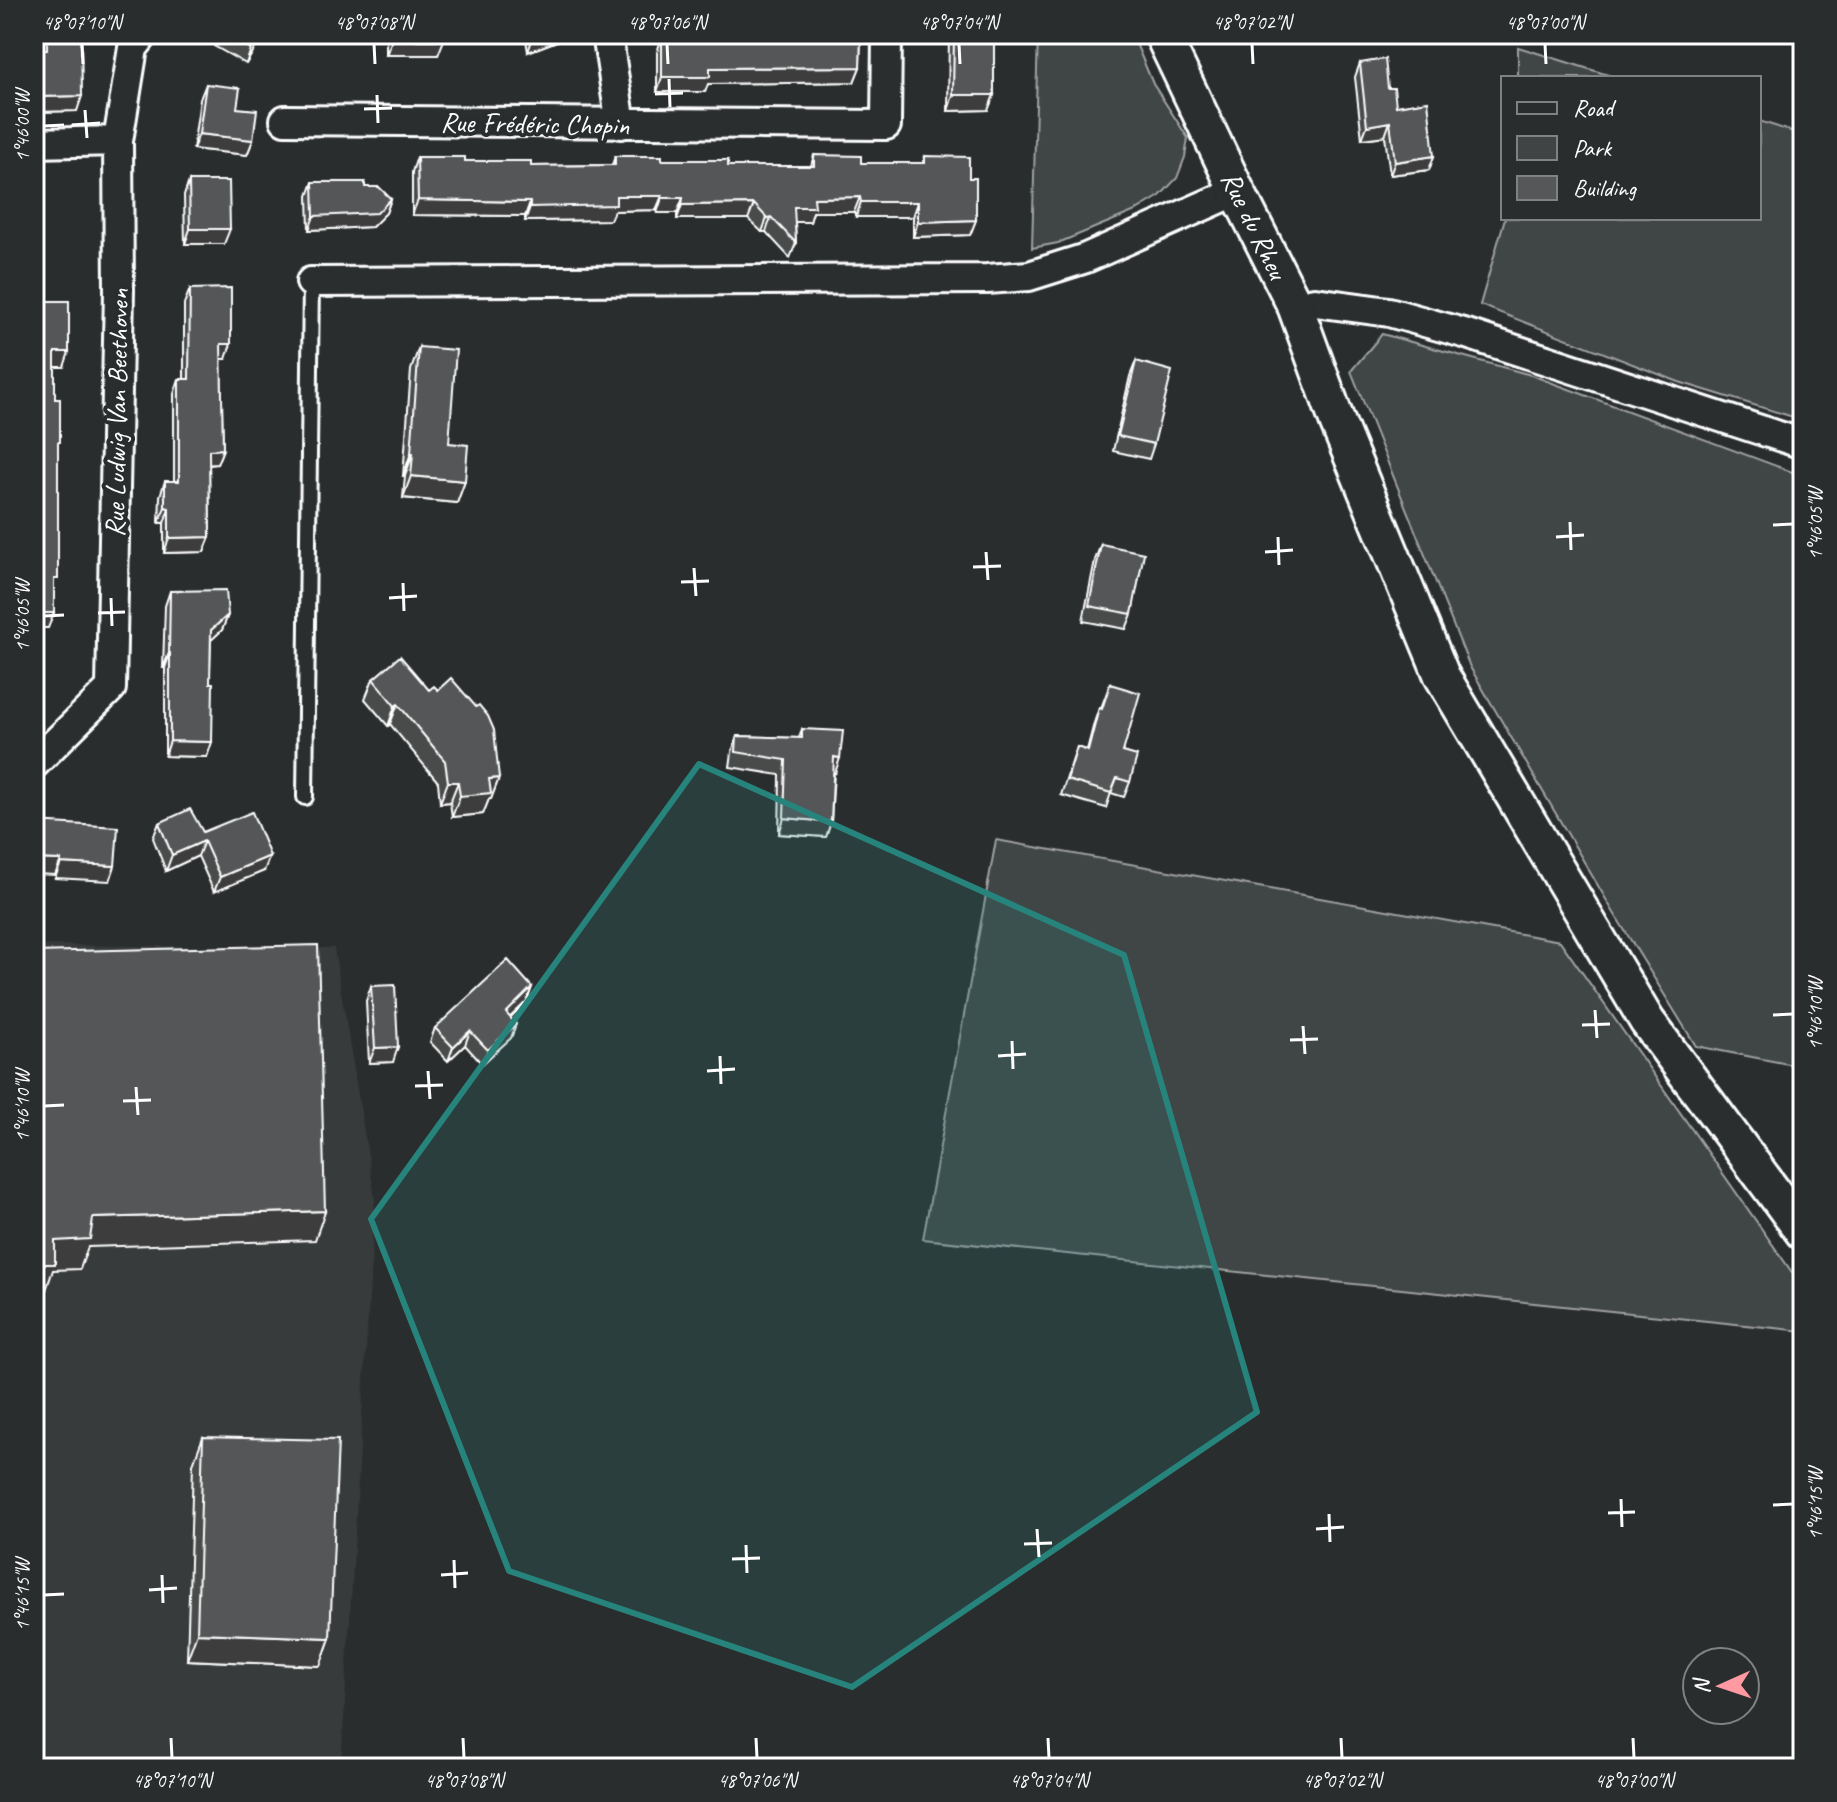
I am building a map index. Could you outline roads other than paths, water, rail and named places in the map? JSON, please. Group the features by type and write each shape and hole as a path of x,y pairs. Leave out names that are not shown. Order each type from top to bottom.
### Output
{"street":[{"path":"607,34 621,124"},
{"name":"Rue Frédéric Chopin","path":"285,120 886,125 887,34"},
{"name":"Rue du Rheu","path":"1162,34 1295,306 1337,421 1442,676 1647,1021 1803,1232"},
{"name":"Rue Ludwig Van Beethoven","path":"34,764 111,688 119,291 118,141 136,39"},
{"path":"34,143 118,141"},
{"path":"311,282 987,279 1029,276 1086,258 1237,191"},
{"path":"1295,306 1315,302 1389,312 1467,334 1803,444"}],"lane":[{"path":"305,797 311,282"}]}
